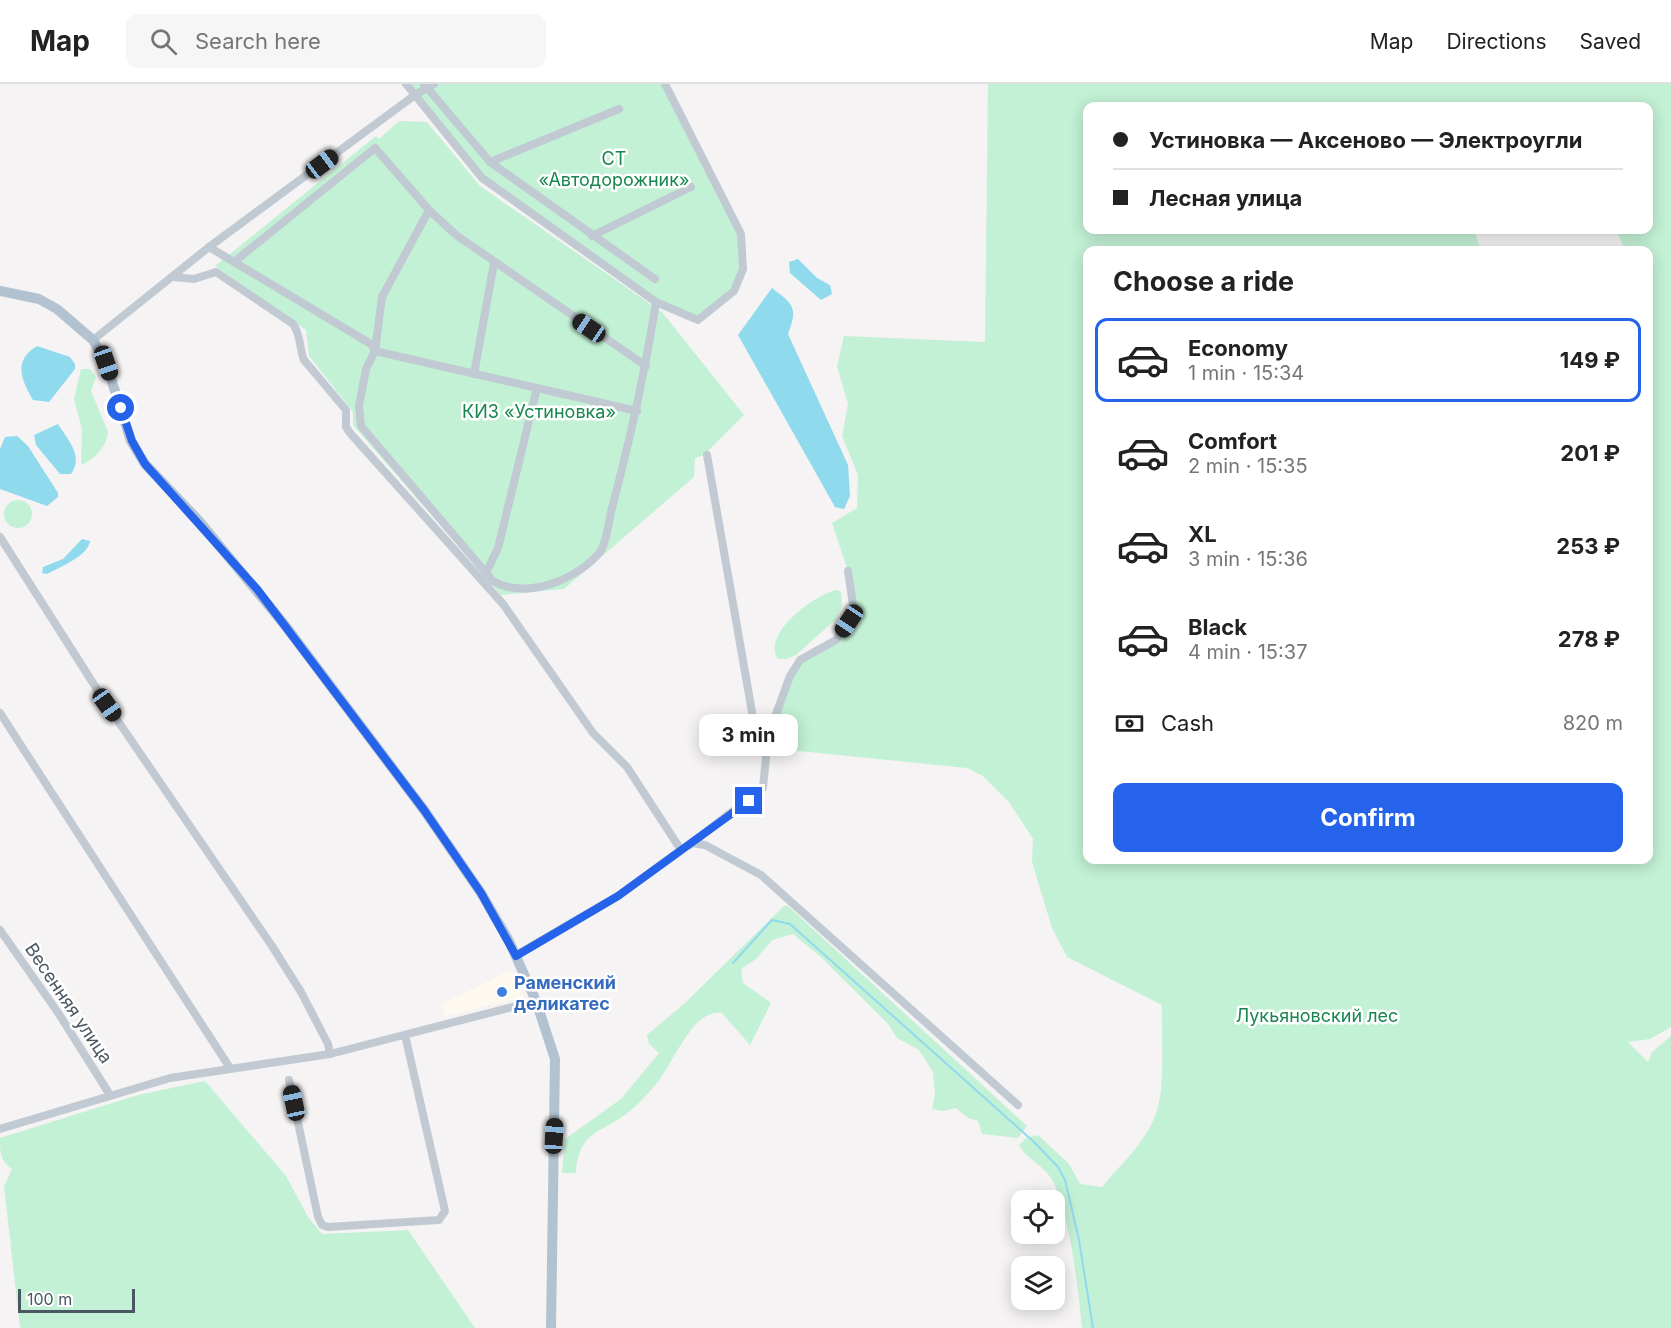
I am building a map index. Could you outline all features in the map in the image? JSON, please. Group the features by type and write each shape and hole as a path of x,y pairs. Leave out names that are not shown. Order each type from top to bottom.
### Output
{"main road":[{"path":"0,291 39,300 57,309 93,340 106,363 132,441 145,464 257,589 424,810 481,893 516,956 536,1000 555,1059 557,1083 550,1328"}],"street":[{"path":"406,84 482,178 656,302 699,320 734,291 743,269 741,234 665,84"},
{"path":"93,340 209,247 428,85 490,162 655,279"},
{"path":"490,162 619,109"},
{"path":"234,262 375,148 429,210 456,235 646,366"},
{"path":"592,236 691,187"},
{"path":"429,210 382,297 375,351 366,369 359,406 361,426 486,573 503,587 513,589 553,585 568,577 601,551 638,411 656,302"},
{"path":"209,247 371,344 375,351 638,411"},
{"path":"474,374 494,263"},
{"path":"173,277 194,279 216,272 293,324 300,337 300,351 304,360 346,410 346,427 350,433 503,604 593,733 627,766 681,850"},
{"path":"486,573 498,548 537,388"},
{"path":"707,455 755,729 766,750"},
{"path":"0,537 107,705 272,946 301,992 328,1044 330,1054"},
{"path":"516,956 618,896 763,788 766,750 771,726 790,676 800,660 836,640 849,621 853,605 848,571"},
{"path":"0,713 230,1068"},
{"path":"691,843 705,845 761,874 1017,1105"},
{"name":"Весенняя улица","path":"0,930 110,1095"},
{"path":"0,1129 170,1078 330,1054 536,1000"},
{"path":"289,1080 318,1217 322,1225 328,1227 439,1220 445,1211 405,1035"}],"shaded area":[{"path":"511,970 523,997 446,1016 442,1004"}],"green space":[{"name":"СТ «Автодорожник»","path":"406,84 664,84 741,234 743,269 734,291 698,320 656,302 482,178"},
{"name":"Лукьяновский лес","path":"988,84 1671,84 1671,1027 1650,1039 1628,1042 1648,1062 1652,1052 1671,1036 1671,1328 1082,1328 1072,1251 1065,1218 1065,1190 1057,1190 1048,1173 1025,1154 1019,1145 1026,1138 1038,1135 1069,1164 1080,1184 1102,1187 1139,1145 1155,1116 1162,1078 1162,1005 1067,957 1052,928 1032,862 1033,839 1009,802 983,776 967,768 779,749 768,736 800,660 836,640 853,605 848,571 832,523 857,508 858,475 842,436 848,404 837,366 844,336 985,342"},
{"name":"КИЗ «Устиновка»","path":"399,121 427,122 480,186 662,312 744,415 704,455 695,458 694,477 564,589 501,595 353,425 353,412 309,356 306,330 215,266 376,136 379,139"},
{"path":"81,369 90,369 96,377 91,391 108,432 99,452 91,460 81,465 82,429 74,399"},
{"path":"18,500 28,504 32,514 28,524 18,528 8,524 4,514 8,504"},
{"path":"837,590 841,592 842,606 836,619 796,655 787,659 778,659 775,649 777,638 783,627 805,607"},
{"path":"784,906 788,906 1027,1126 1018,1138 982,1134 978,1121 968,1118 956,1108 943,1111 932,1109 935,1095 933,1072 919,1050 897,1038 888,1024 821,957 793,934 772,940 756,959 741,969 743,983 771,1003 750,1045 722,1013 711,1014 701,1019 692,1028 656,1084 641,1101 587,1140 578,1159 576,1173 562,1173 565,1139 621,1099 659,1053 649,1044 647,1035 685,1003"},
{"path":"205,1081 286,1176 308,1217 322,1234 408,1230 475,1328 20,1328 4,1186 12,1169 5,1163 2,1156 0,1138 138,1095"}],"water":[{"path":"798,259 817,278 830,285 832,294 821,300 790,273 789,262"},
{"path":"772,288 792,307 793,318 788,334 848,465 850,496 844,509 835,507 738,335"},
{"path":"37,346 70,357 75,364 75,369 49,402 33,400 23,378 22,364 29,352"},
{"path":"58,424 75,454 75,467 71,474 60,474 36,445 34,435"},
{"path":"17,436 28,446 58,493 58,497 47,506 0,489 0,449 5,437"},
{"path":"82,539 90,541 84,552 47,574 42,573 43,567 63,559"}],"waterway":[{"path":"733,963 772,920 790,924 1034,1142 1058,1167 1065,1180 1079,1240 1093,1328"}],"place":[{"name":"Раменский деликатес","path":"502,992"}],"route":[{"path":"121,408 132,441 145,464 199,521 284,624 456,855 481,893 516,956 618,896 749,801"}]}
